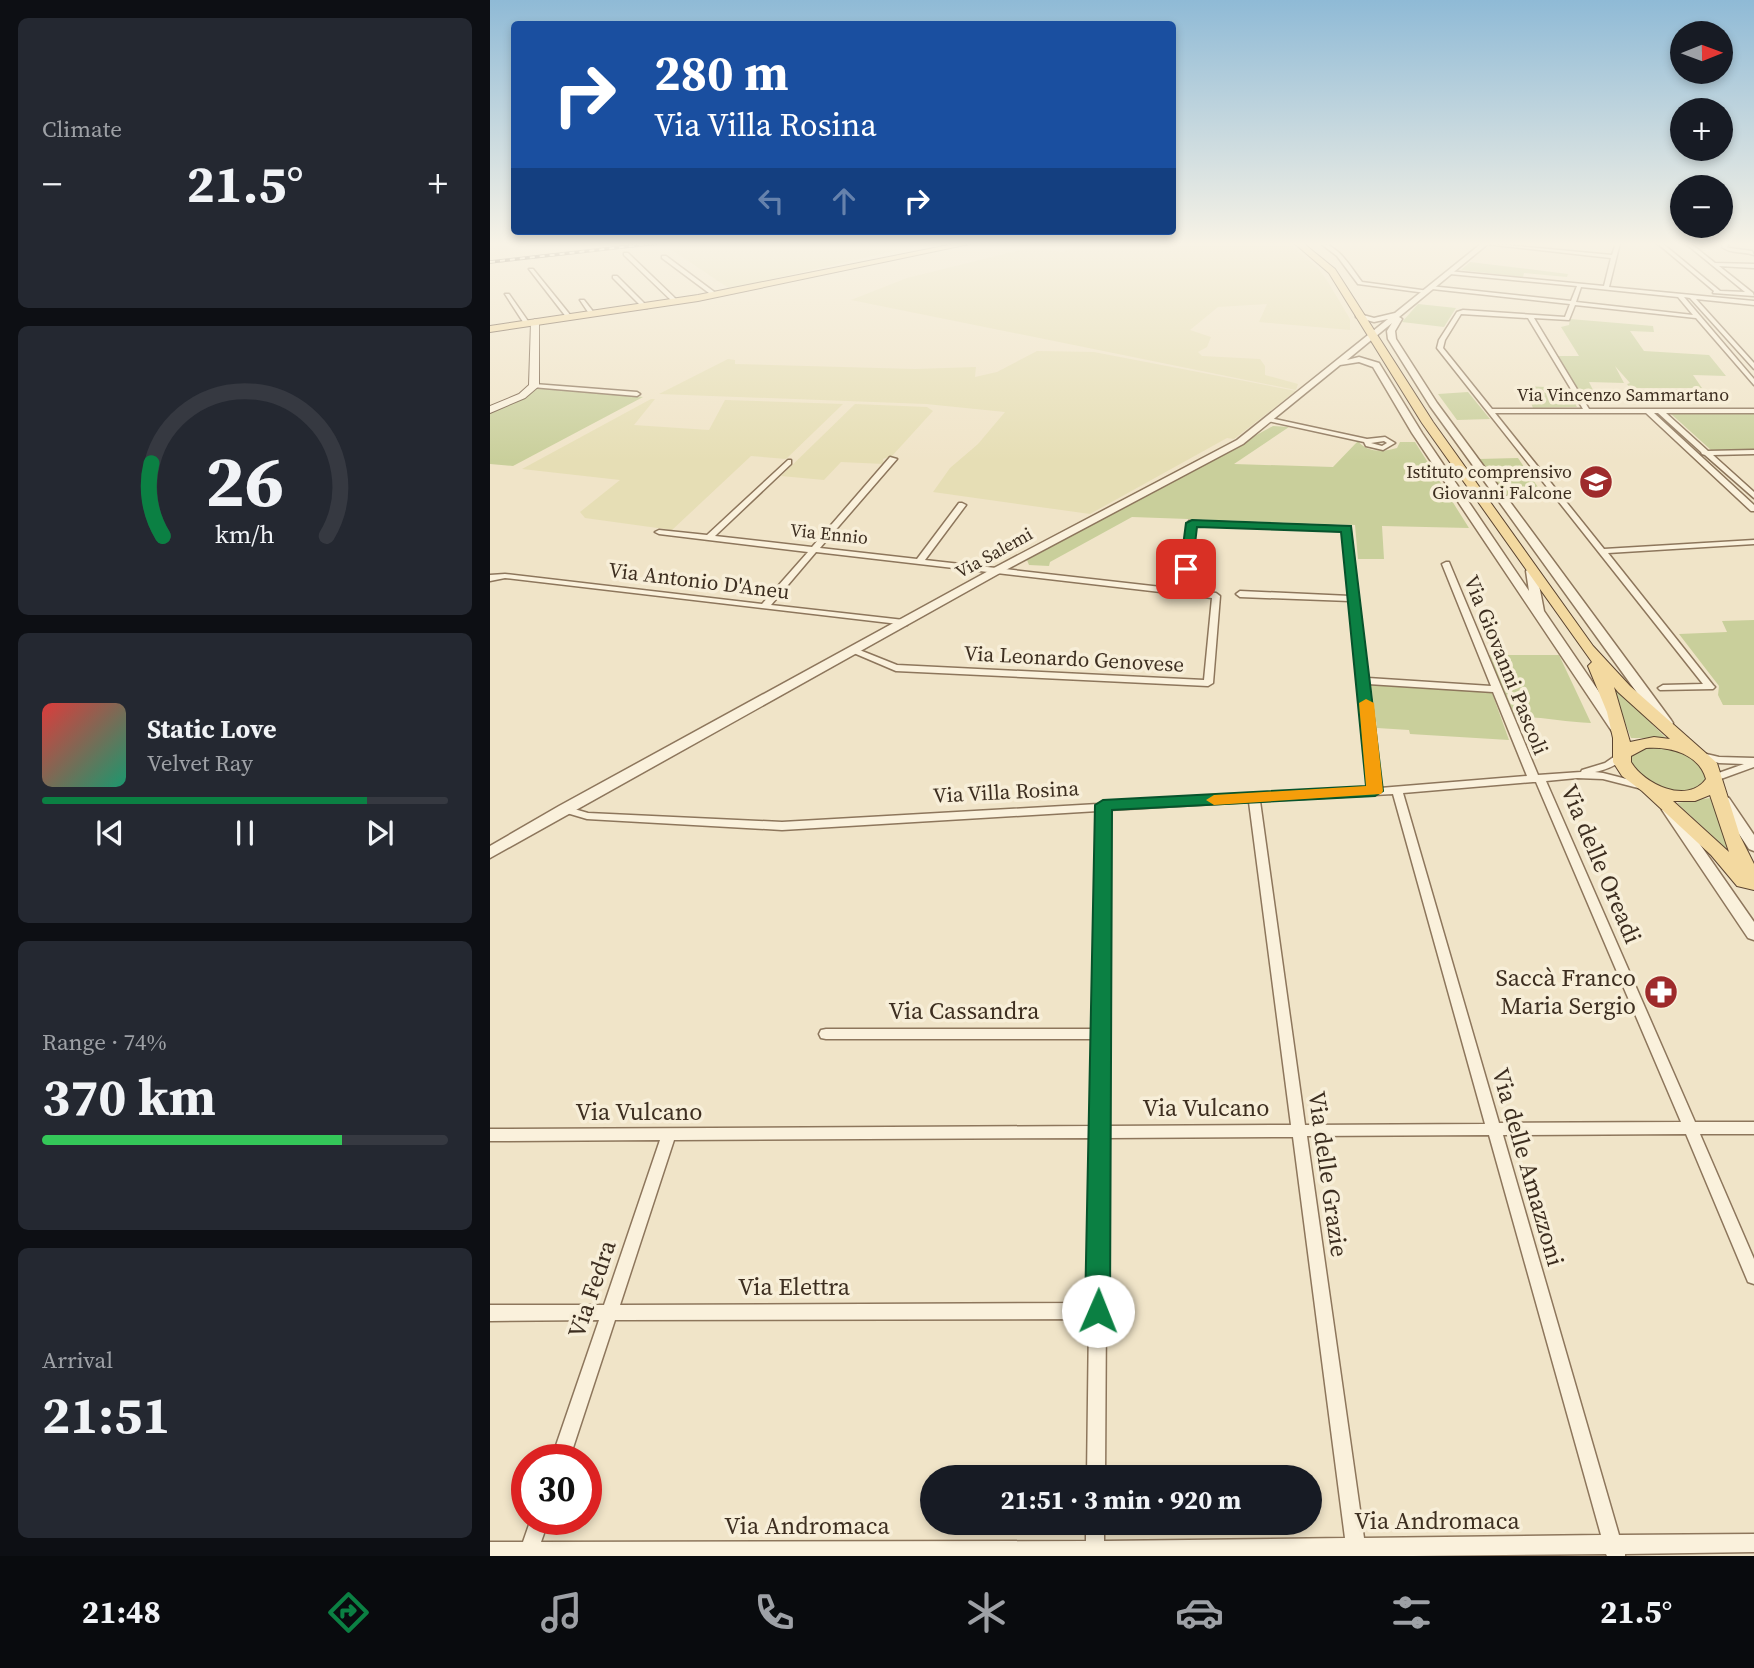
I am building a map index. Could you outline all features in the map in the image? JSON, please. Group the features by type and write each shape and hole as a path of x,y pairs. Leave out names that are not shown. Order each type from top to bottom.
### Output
{"main road":[{"path":"490,329 580,316"},
{"path":"1359,316 1428,423 1588,649 1624,689 1711,767 1731,836 1754,883"},
{"path":"490,410 522,396 534,386 531,323"},
{"path":"1588,649 1604,684 1619,732 1622,762 1628,775 1652,792 1718,850 1754,892"},
{"path":"1623,755 1629,748 1652,742 1695,754"},
{"path":"1652,792 1692,795 1707,790 1715,782"}],"street":[{"path":"525,316 531,323"},
{"path":"1362,320 1381,320 1393,316"},
{"name":"Via Salemi","path":"490,853 564,809 996,571 1240,442 1399,316"},
{"path":"1401,316 1391,331 1392,339 1433,404 1678,738"},
{"path":"1460,316 1442,340 1440,348 1710,687 1663,688"},
{"path":"1524,316 1567,319 1568,316"},
{"path":"1530,316 1587,411"},
{"path":"1686,316 1698,317 1752,378"},
{"path":"1708,316 1754,367"},
{"path":"1362,320 1390,323"},
{"path":"1362,320 1365,337 1356,350 1384,354"},
{"path":"1716,338 1729,339"},
{"path":"1338,364 1359,359 1376,365 1538,614 1619,732"},
{"path":"534,386 637,394"},
{"path":"1428,423 1433,404"},
{"name":"Via Vincenzo Sammartano","path":"1491,411 1754,411"},
{"path":"1648,411 1754,509"},
{"path":"1660,411 1754,496"},
{"path":"1270,420 1367,441"},
{"path":"1693,453 1754,452"},
{"path":"765,606 893,459"},
{"path":"1700,459 1754,459"},
{"path":"710,537 788,462"},
{"path":"921,560 962,505"},
{"path":"1183,592 1192,523 1347,528 1375,791"},
{"name":"Via Ennio","path":"659,532 1216,596"},
{"path":"1701,549 1754,542"},
{"path":"1606,555 1701,549 1754,549"},
{"name":"Via Giovanni Pascoli","path":"1446,564 1536,779"},
{"path":"1532,571 1538,614"},
{"name":"Via Antonio D'Aneu","path":"490,578 505,576 904,623"},
{"path":"1240,594 1355,599"},
{"name":"Via Leonardo Genovese","path":"854,651 896,667 1208,683 1216,596"},
{"path":"1364,681 1498,689"},
{"path":"1695,754 1719,760 1754,763"},
{"name":"Via Villa Rosina","path":"1577,775 1609,765 1623,755"},
{"path":"1754,763 1715,782 1754,846"},
{"name":"Via Villa Rosina","path":"564,809 587,816 782,826 1103,805 1397,790 1577,775 1603,776 1652,792"},
{"name":"Via delle Oreadi","path":"1536,779 1754,1277"},
{"name":"Via delle Amazzoni","path":"1397,790 1614,1550"},
{"path":"1652,792 1754,934"},
{"name":"Via delle Grazie","path":"1254,798 1356,1551"},
{"path":"1096,1465 1103,805"},
{"name":"Via Cassandra","path":"826,1034 1101,1034"},
{"name":"Via Vulcano","path":"490,1135 1754,1128"},
{"name":"Via Fedra","path":"565,1444 669,1135"},
{"name":"Via Elettra","path":"490,1313 1098,1311"},
{"path":"528,1553 534,1535"},
{"path":"1095,1535 1095,1553"},
{"name":"Via Andromaca","path":"490,1551 1095,1553 1614,1550 1754,1543"}],"shaded area":[{"path":"928,316 1208,316 1190,330 1211,337 1207,347 1198,352 1202,356 1260,359 1265,366 1265,375 1298,384 1296,390"},
{"path":"1262,316 1348,316 1350,330 1259,322"},
{"path":"1037,351 1094,352 1296,391 1234,439 1227,438 1090,514 933,492 950,468 978,444 1005,412 926,404 659,394 728,359 735,360 735,364 915,369 976,367 975,377 997,372"},
{"path":"655,399 634,425 709,430 725,400 843,404 786,459 751,456 672,530 585,518 580,512 620,480 522,469"},
{"path":"855,404 927,407 933,411 892,456 883,459 884,464 841,462 824,480 781,476"}],"green space":[{"path":"1408,316 1451,316 1444,327 1402,322"},
{"path":"1570,319 1653,326 1654,332 1630,331 1644,351 1709,355 1726,376 1693,375 1702,388 1630,388 1627,384 1630,383 1615,366 1624,383 1589,382 1593,390 1578,390 1558,356 1579,356 1561,327 1569,325"},
{"path":"1524,386 1566,388 1577,407 1533,408"},
{"path":"538,387 643,397 513,466 490,464 490,412"},
{"path":"1468,392 1490,419 1457,420 1438,394"},
{"path":"1670,413 1754,413 1754,450 1711,450"},
{"path":"1273,426 1289,427 1234,464 1333,467 1358,441 1366,448 1381,451 1397,448 1400,442 1415,442 1469,528 1382,526 1384,559 1358,559 1355,525 1132,517 1050,562 1049,566 1029,565 1027,560"},
{"path":"1518,458 1544,496 1505,497 1478,459"},
{"path":"1754,620 1754,705 1723,705 1718,695 1719,686 1679,634 1727,632 1722,621"},
{"path":"1489,655 1559,655 1591,723 1513,717"},
{"path":"1609,681 1666,738 1631,738"},
{"path":"1371,684 1491,690 1509,740 1410,734 1409,730 1377,728"},
{"path":"1650,746 1678,750 1701,764 1707,781 1696,788 1676,792 1658,787 1629,770 1630,754"},
{"path":"1710,798 1731,853 1677,803"}],"slow traffic":[{"path":"1214,800 1375,791 1366,703"}],"place":[{"name":"Istituto comprensivo Giovanni Falcone","path":"1596,482"},
{"name":"Saccà Franco Maria Sergio","path":"1661,992"}],"route":[{"path":"1098,1311 1103,805 1375,791 1347,528 1192,523 1186,569"}]}
